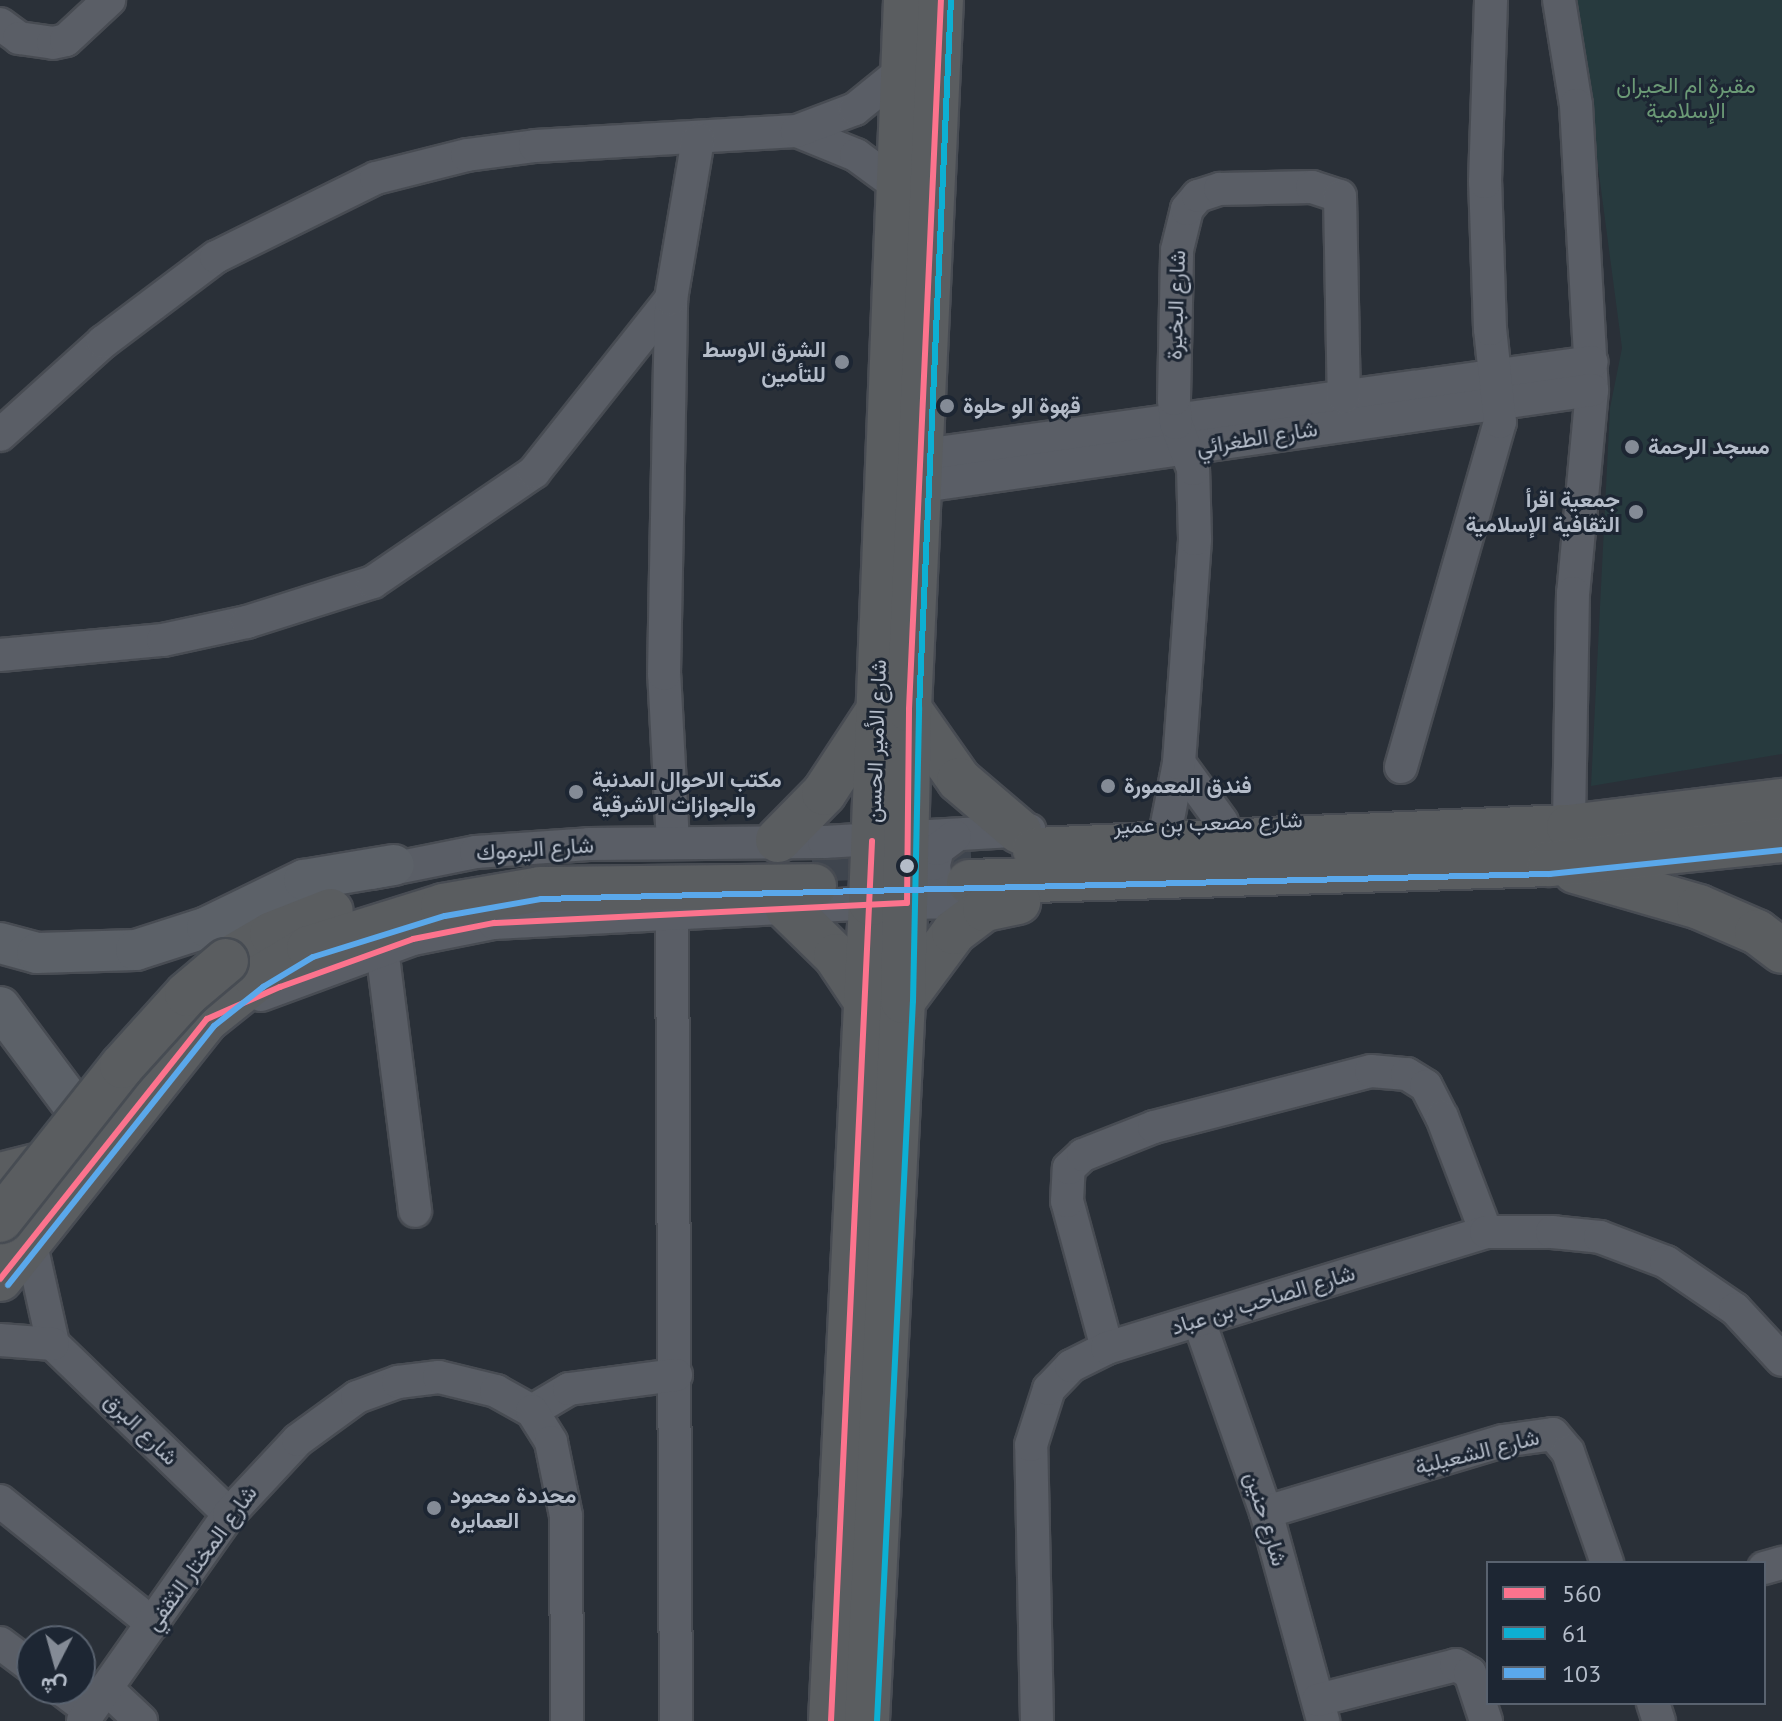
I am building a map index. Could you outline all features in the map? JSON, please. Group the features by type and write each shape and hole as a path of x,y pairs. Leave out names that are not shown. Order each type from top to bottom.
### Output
{"highway":[{"name":"شارع الأمير الحسن","path":"831,1721 889,903 894,709 898,186 906,0"},
{"name":"شارع الأمير الحسن","path":"894,709 923,470 941,0"},
{"path":"1018,902 985,909 954,932 884,1001 836,956 807,874 841,771 894,709 959,780 1019,831"},
{"name":"شارع مصعب بن عمير","path":"962,868 1548,845 1775,831"},
{"path":"1548,845 1757,932 1782,951"},
{"name":"شارع اليرموك","path":"0,1279 44,1164 132,1054 187,994 226,961 329,900 460,876 807,874"},
{"name":"شارع اليرموك","path":"17,1229 105,1147 207,1019 257,979 309,948 443,906 540,889 807,874"},
{"name":"شارع الأمير الحسن","path":"867,1721 884,1001"},
{"path":"0,1175 44,1164"}],"main road":[{"path":"0,943 37,953 136,950 207,927 304,880 394,865"},
{"path":"0,1007 105,1147"}],"street":[{"path":"0,24 19,38 53,43 66,40 109,0"},
{"path":"1401,767 1496,445 1485,182 1491,0"},
{"path":"1535,0 1566,46"},
{"path":"1548,845 1592,376 1577,119 1559,0"},
{"path":"0,435 103,342 216,257 339,193 402,169 467,155 797,131 855,109 903,70"},
{"path":"797,131 856,155 898,186"},
{"path":"673,843 664,674 671,299 698,139"},
{"name":"شارع البخيرة","path":"1167,824 1179,763 1195,539 1193,469 1182,436 1173,377 1181,226 1198,196 1220,189 1312,187 1340,196 1344,397"},
{"path":"0,655 163,640 277,614 373,582 534,472 671,299"},
{"name":"شارع الطغرائي","path":"923,470 1592,376"},
{"name":"شارع الطغرائي","path":"1182,436 1344,397 1496,389"},
{"path":"1179,763 1222,822"},
{"name":"شارع مصعب بن عمير","path":"889,903 962,868 1019,831 1472,816 1548,845"},
{"name":"شارع اليرموك","path":"207,1019 382,949 494,923 672,913 807,874 890,840"},
{"name":"شارع مصعب بن عمير","path":"890,840 962,868 1018,902 1421,887 1548,845"},
{"name":"شارع اليرموك","path":"329,900 394,865 476,852 673,843 807,874 889,903"},
{"path":"672,913 676,1721"},
{"path":"382,949 415,1211"},
{"path":"1107,1348 1067,1201 1069,1168 1083,1155 1154,1127 1371,1071 1407,1074 1426,1086 1442,1117 1486,1232"},
{"path":"0,1340 53,1344 17,1229"},
{"name":"شارع الصاحب بن عباد","path":"1037,1721 1031,1445 1049,1389 1071,1366 1107,1348 1486,1232 1600,1237 1666,1262 1735,1309 1782,1360"},
{"name":"شارع حنين","path":"1199,1321 1266,1512 1320,1710"},
{"name":"شارع البرق","path":"53,1344 229,1514"},
{"path":"575,1720 566,1516 551,1442 532,1411 569,1389 676,1375"},
{"name":"شارع المختار الثقفي","path":"93,1707 229,1514 321,1419 357,1397 398,1382 439,1377 496,1391 532,1411"},
{"name":"شارع الشعيلية","path":"1266,1512 1503,1441 1553,1434 1568,1452 1606,1561"},
{"path":"0,1501 153,1624"},
{"path":"1320,1710 1456,1665 1470,1673 1486,1721"},
{"path":"93,1707 141,1721"}],"green space":[{"name":"مقبرة ام الحيران الإسلامية","path":"1576,0 1782,0 1782,754 1591,786 1610,408 1622,348"}],"tunnel":[{"path":"812,860 971,852"}],"transit line":[{"name":"560","path":"0,1279 207,1019 280,987 413,939 494,923 907,903 909,709 941,0"},
{"name":"61","path":"877,1721 913,1001 919,709 951,0"},
{"name":"560","path":"831,1721 872,841"},
{"name":"103","path":"8,1285 214,1026 263,987 313,957 445,916 541,899 1550,874 1782,850"}],"place":[{"name":"الشرق الاوسط للتأمين","path":"842,362"},
{"name":"قهوة الو حلوة","path":"947,406"},
{"name":"مسجد الرحمة","path":"1632,447"},
{"name":"جمعية اقرأ الثقافية الإسلامية","path":"1636,512"},
{"name":"فندق المعمورة","path":"1108,786"},
{"name":"مكتب الاحوال المدنية والجوازات الاشرقية","path":"576,792"},
{"name":"محددة محمود العمايره","path":"434,1508"}]}
